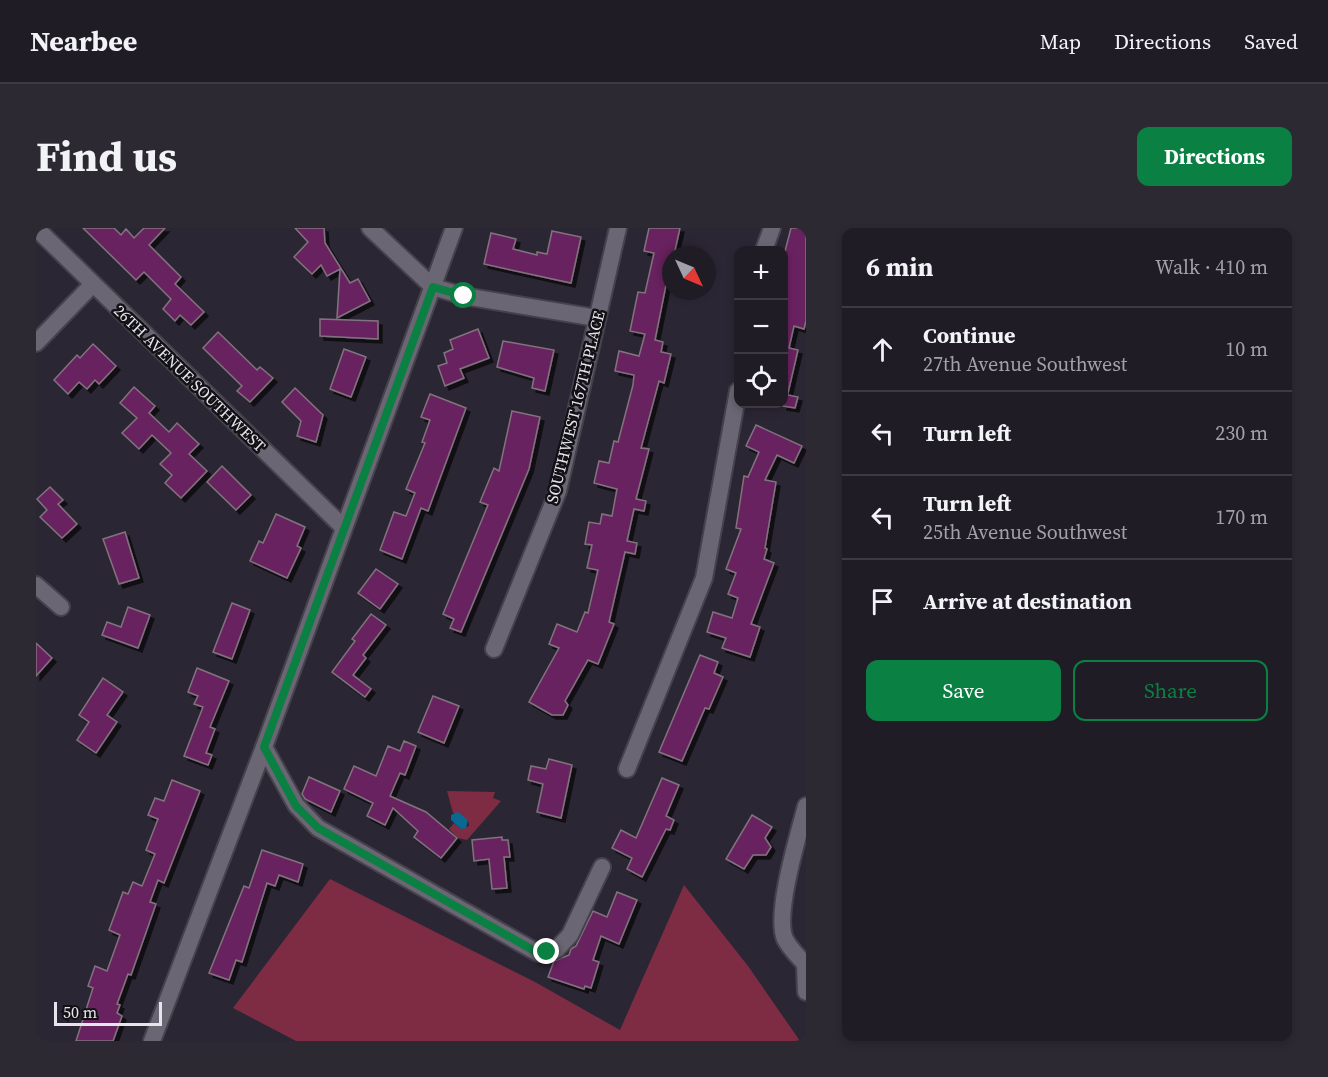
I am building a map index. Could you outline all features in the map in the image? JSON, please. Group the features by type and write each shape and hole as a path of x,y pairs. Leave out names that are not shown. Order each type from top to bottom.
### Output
{"street":[{"name":"26TH AVENUE SOUTHWEST","path":"36,228 343,527"},
{"path":"370,228 433,287 464,296 597,318"},
{"path":"152,1041 264,747 454,228"},
{"name":"SOUTHWEST 167TH PLACE","path":"494,649 558,491 618,228"},
{"path":"765,246 772,228"},
{"path":"36,343 93,284"},
{"path":"627,769 704,578 735,408"},
{"path":"36,585 61,607"},
{"path":"264,747 296,806 318,828 538,953 556,950 570,935 602,867"},
{"path":"806,806 794,850 783,914 784,936 806,964 806,992"}],"shaded area":[{"path":"447,791 495,792 493,798 501,801 467,840 458,838 449,829 454,823 461,829 469,826 468,820 453,813"},
{"path":"330,879 535,982 620,1030 684,885 748,966 800,1041 296,1041 233,1008"}],"water":[{"path":"458,812 468,820 466,828 461,829 451,820 451,815"}],"building":[{"path":"83,228 114,228 121,235 126,229 134,238 144,228 165,228 149,245 181,277 175,284 204,312 191,325 180,315 175,321 163,309 171,299 144,272 136,280"},
{"path":"295,228 324,228 325,243 350,283 358,279 370,301 337,318 340,269 327,276 321,265 312,274 294,257 308,242"},
{"path":"649,228 680,228 676,246 662,246 663,300 655,340 663,342 661,352 671,354 664,383 659,381 641,448 649,449 636,499 646,501 644,511 634,509 627,541 637,543 635,554 625,552 609,622 614,624 598,664 588,660 565,701 568,705 563,715 552,715 529,702 559,648 549,644 557,624 577,632 585,612 588,613 598,570 587,568 592,545 585,544 589,522 600,524 602,514 612,516 617,489 594,483 599,461 609,463 614,441 618,442 633,385 634,375 615,371 619,351 639,356 645,334 630,331 638,292 645,293 654,253 644,251"},
{"path":"791,228 806,228 806,321 804,329 794,326 789,348 798,350 788,393 788,246"},
{"path":"552,231 581,237 571,283 484,264 491,233 516,239 513,249 537,255 537,252 547,254"},
{"path":"320,319 378,321 378,339 320,336"},
{"path":"478,329 489,358 460,369 464,378 445,386 438,366 447,363 444,353 453,349 450,340"},
{"path":"218,332 257,370 260,367 273,378 250,402 237,391 242,386 203,348"},
{"path":"503,341 554,350 545,391 532,388 534,378 497,367"},
{"path":"93,344 116,366 99,384 95,380 87,389 79,382 68,394 54,380 77,355 80,358"},
{"path":"344,349 366,357 351,397 330,389"},
{"path":"134,387 155,406 149,413 169,432 177,423 199,444 189,454 207,471 181,498 165,483 172,475 160,464 171,453 152,435 139,449 122,433 137,418 120,403"},
{"path":"295,388 323,415 316,442 297,436 301,421 282,402"},
{"path":"430,394 466,408 428,511 421,508 402,559 380,550 394,512 406,516 415,493 406,489 425,443 422,442 430,420 421,417"},
{"path":"788,395 798,397 795,408 788,407"},
{"path":"512,411 540,417 529,469 461,632 450,628 454,619 443,614 488,505 480,502 494,468 499,471"},
{"path":"756,425 802,446 794,463 777,455 765,480 776,482 764,559 774,563 751,624 760,627 750,657 722,648 726,638 707,632 713,612 732,618 738,598 728,594 736,573 726,569 741,529 736,528 744,476 748,477 759,452 746,446"},
{"path":"222,466 251,495 236,510 207,482"},
{"path":"50,487 63,500 58,504 77,524 62,538 40,517 47,510 37,499"},
{"path":"276,514 305,527 297,546 301,548 287,578 250,561 259,541 263,543"},
{"path":"125,532 139,578 119,584 103,539"},
{"path":"376,569 398,584 380,609 358,593"},
{"path":"232,603 250,610 232,659 213,652"},
{"path":"128,607 150,615 138,648 102,635 107,622 121,627"},
{"path":"371,614 386,625 363,655 366,658 353,675 371,689 365,697 332,672 355,641 352,639"},
{"path":"36,643 52,658 36,676"},
{"path":"700,655 718,662 714,673 723,677 709,709 705,708 682,761 659,752"},
{"path":"197,668 229,681 210,727 215,729 206,753 212,755 208,765 184,756 203,707 194,704 198,696 188,692"},
{"path":"103,678 123,692 107,715 117,722 96,753 77,740 89,722 79,715"},
{"path":"433,696 459,706 444,743 418,732"},
{"path":"404,741 416,746 405,775 400,773 390,796 426,812 457,838 441,858 414,837 418,831 393,808 385,825 367,816 373,803 344,789 354,766 376,776 388,746 400,751"},
{"path":"549,759 572,765 561,818 537,812 543,784 528,780 531,766 546,769"},
{"path":"309,777 340,791 331,812 305,799 302,794"},
{"path":"662,778 679,785 666,816 674,820 670,830 666,829 642,877 627,869 632,858 612,848 621,830 636,838"},
{"path":"172,780 200,791 164,883 158,880 150,902 156,904 131,975 128,974 117,1004 120,1005 117,1013 122,1016 113,1041 76,1041 93,988 88,986 95,966 107,971 120,935 109,930 123,892 128,894 133,882 142,886 155,854 146,850 158,819 148,815 155,798 164,801"},
{"path":"752,815 772,827 765,838 771,847 766,855 753,855 744,869 726,859"},
{"path":"502,837 502,840 508,840 510,857 504,857 507,888 492,889 489,859 474,861 472,840"},
{"path":"262,850 303,864 298,882 279,875 275,886 267,883 242,962 236,960 229,980 209,973 244,886 249,888"},
{"path":"617,892 637,900 619,944 601,936 593,960 599,962 591,988 585,986 584,989 548,977 554,961 569,955 571,949 576,946 593,911 607,917"}],"route":[{"path":"464,296 433,287 264,747 296,806 305,818 318,828 538,953 547,952"}]}
